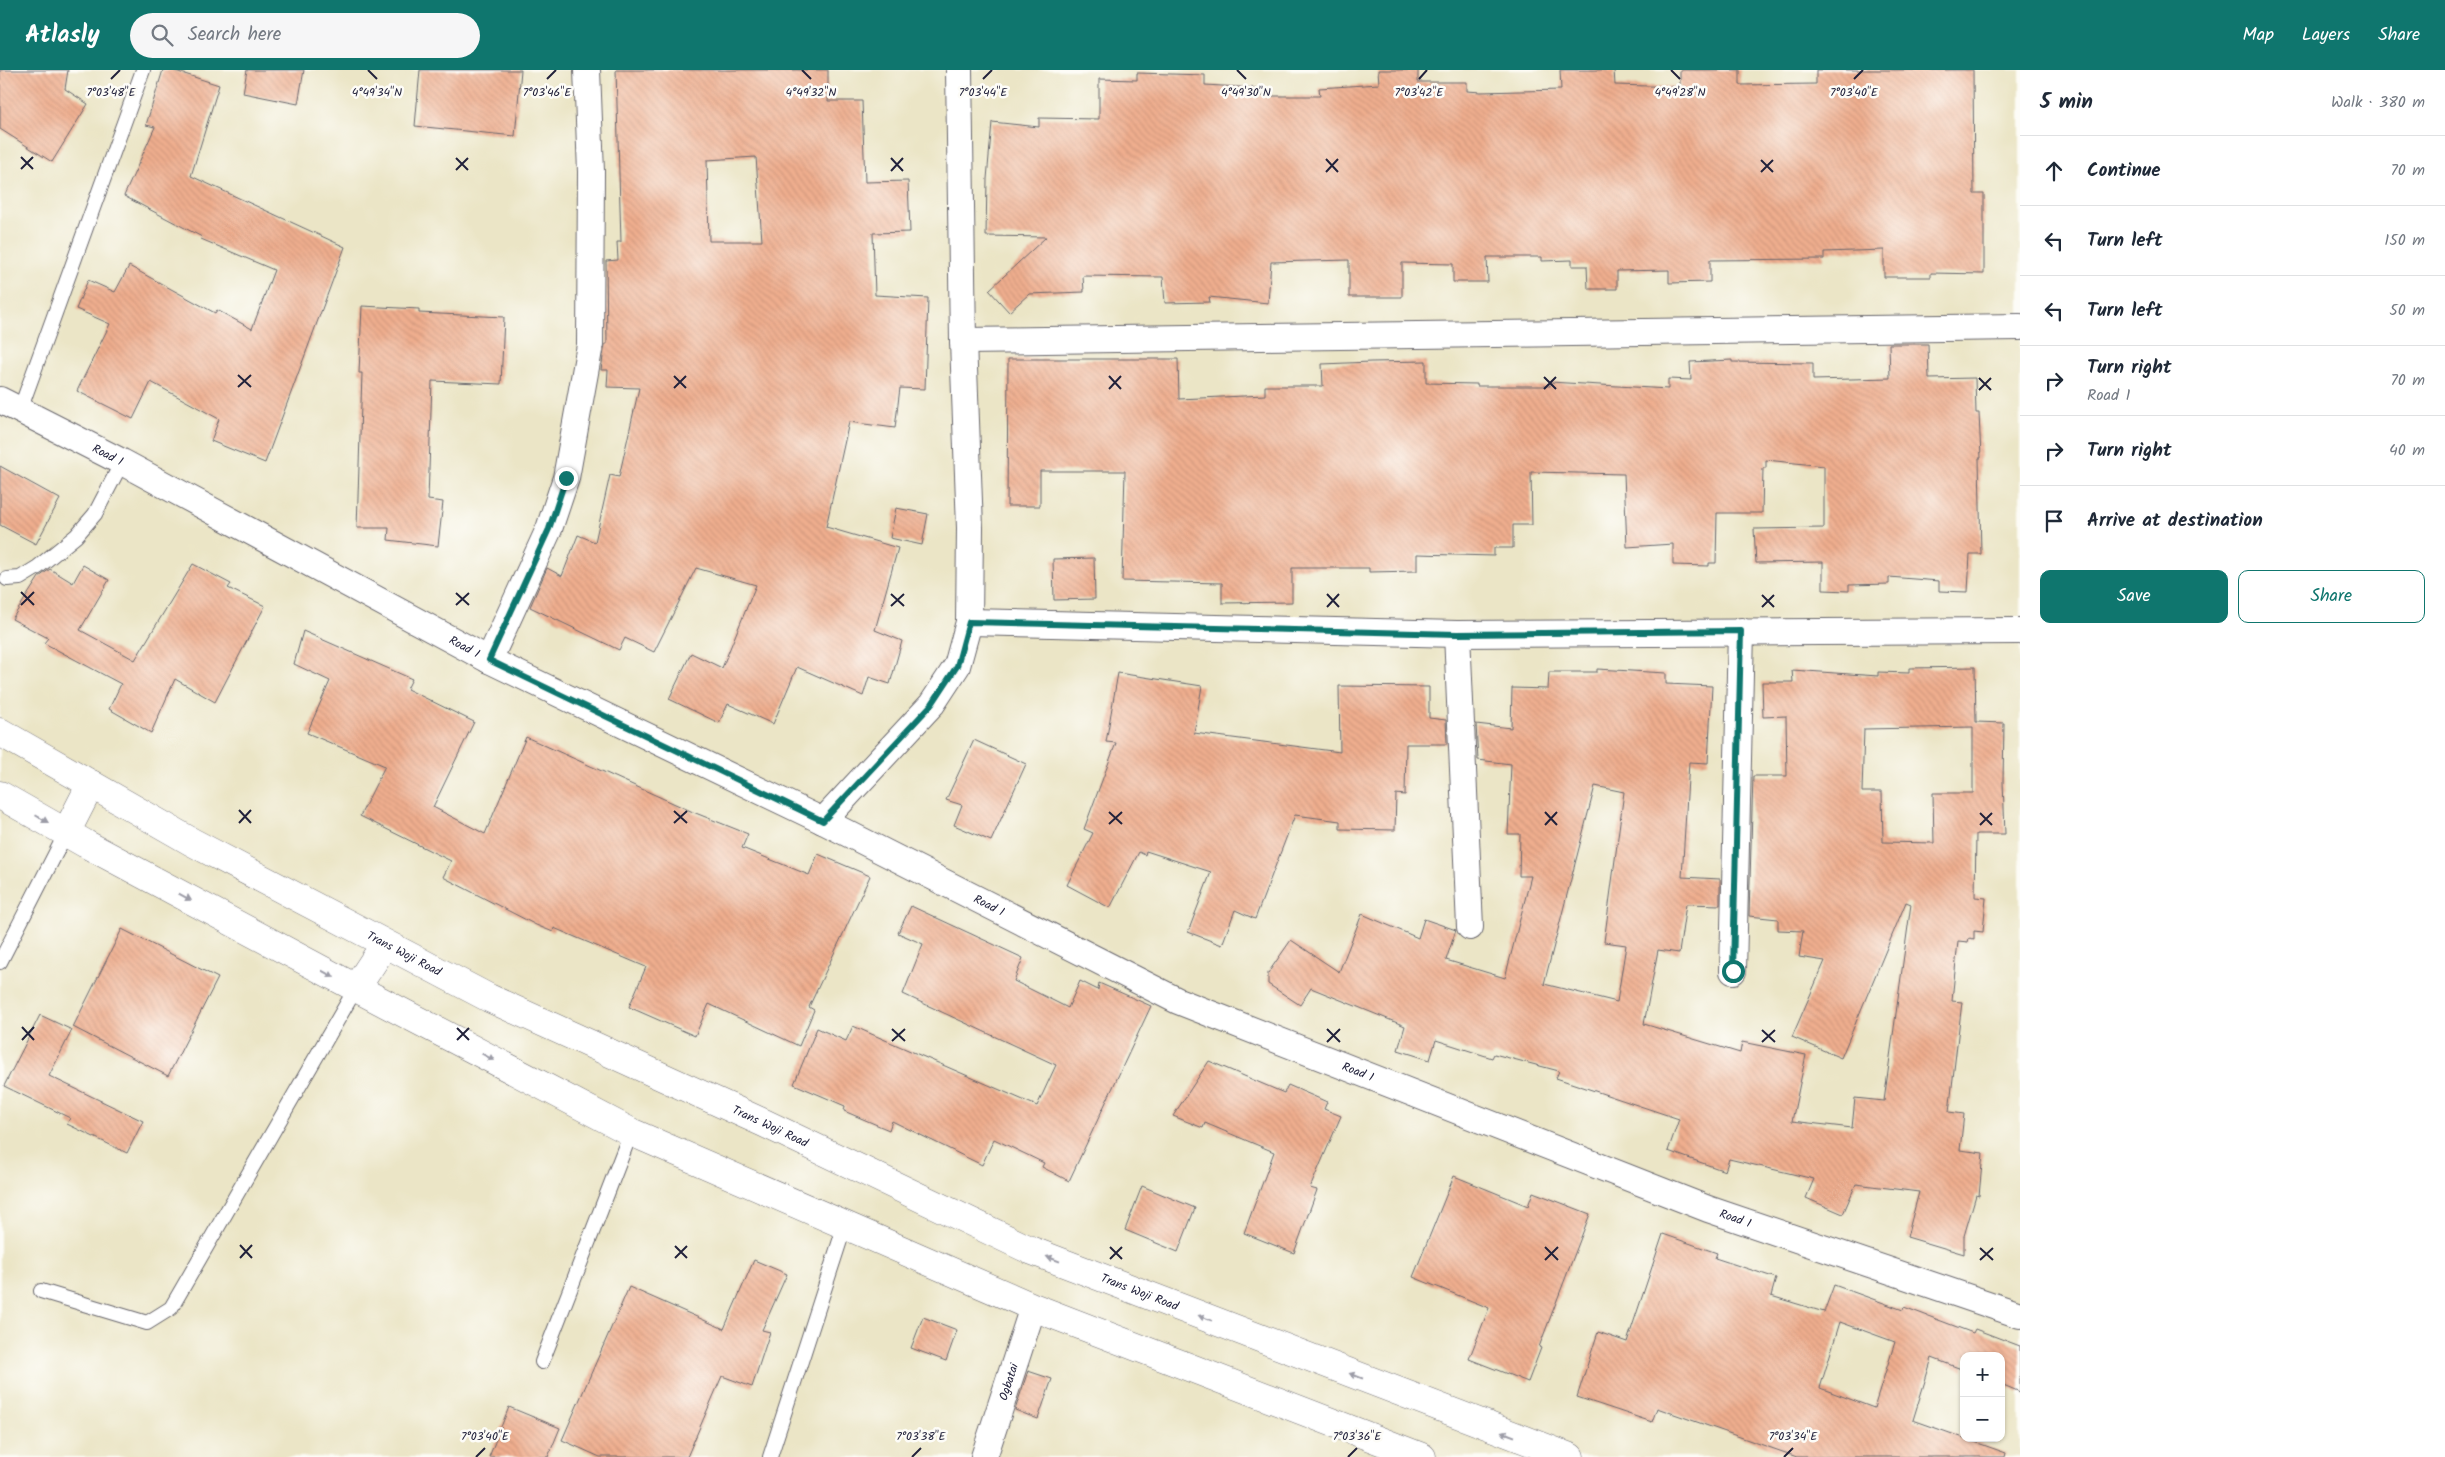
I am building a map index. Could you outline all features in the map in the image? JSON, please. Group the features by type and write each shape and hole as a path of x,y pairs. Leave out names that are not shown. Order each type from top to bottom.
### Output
{"main road":[{"name":"Trans Woji Road","path":"0,732 192,842 489,998 764,1123 1030,1250 1570,1457"},
{"path":"66,832 91,784"},
{"path":"0,795 356,988 631,1132 1033,1307 1422,1457"},
{"path":"356,988 386,944"}],"street":[{"path":"489,660 549,529 566,478 590,345 591,172 587,70"},
{"path":"823,821 932,704 957,666 969,622 970,528 963,341 959,70"},
{"path":"963,341 2020,328"},
{"name":"Road 1","path":"10,405 122,462 489,660 823,821 1178,1002 1708,1209 2020,1315"},
{"path":"969,622 1457,634 2020,631"},
{"path":"1733,971 1741,631"},
{"path":"1457,634 1470,927"},
{"name":"Ogbatai","path":"984,1457 1033,1307"}],"lane":[{"path":"10,405 143,70"},
{"path":"7,579 20,578 38,567 76,536 95,514 122,462"},
{"path":"0,962 66,832"},
{"path":"41,1291 147,1323 171,1308 356,988"},
{"path":"542,1362 631,1132"},
{"path":"770,1457 845,1225"}],"building":[{"path":"0,70 68,70 65,89 88,104 52,162 0,129"},
{"path":"163,70 172,70 219,85 191,176 345,247 265,463 211,441 219,419 151,382 133,419 77,391 110,324 76,309 88,280 115,292 129,266 215,313 217,310 252,329 274,270 201,239 202,237 124,196 155,127 146,125"},
{"path":"247,70 304,70 298,104 243,93"},
{"path":"420,70 521,70 515,136 415,126"},
{"path":"616,70 828,70 828,101 862,101 865,182 908,181 910,232 873,233 875,295 928,298 925,389 900,388 895,428 849,422 826,527 898,548 875,630 902,641 890,684 869,677 863,696 797,667 773,724 728,704 719,723 669,699 691,653 722,668 756,585 696,568 654,652 625,638 619,650 530,607 547,568 562,576 578,535 595,542 610,475 619,477 639,388 607,387 608,370 601,370 605,344 607,344 606,261 618,260 617,242 621,242","holes":["756,157 762,241 709,241 707,160"]},
{"path":"1378,70 1418,70 1418,82 1467,82 1467,91 1481,92 1561,90 1560,70 1614,70 1615,85 1680,87 1680,70 1740,70 1740,85 1816,84 1816,70 1973,70 1974,194 1984,194 1984,274 1931,273 1931,277 1884,277 1884,250 1824,252 1824,259 1710,260 1710,282 1669,283 1669,270 1617,271 1617,289 1588,289 1587,266 1572,266 1572,260 1542,261 1542,257 1487,257 1488,282 1453,282 1453,264 1402,263 1402,297 1349,297 1349,260 1271,262 1268,303 1209,297 1210,302 1165,303 1163,277 1083,276 1084,292 1029,294 1009,312 989,290 1046,237 986,236 987,179 992,122 1039,127 1039,118 1099,119 1099,79 1137,80 1137,73 1205,75 1205,85 1256,88 1256,96 1320,96 1319,88 1379,84"},
{"path":"362,306 419,309 419,313 504,317 501,384 432,381 428,500 443,502 438,546 388,540 389,528 357,528 362,373 359,373"},
{"path":"1889,344 1928,344 1929,379 1975,378 1976,413 1979,413 1981,458 1979,458 1981,554 1970,554 1968,592 1939,591 1939,581 1889,577 1889,584 1849,585 1849,591 1823,590 1823,562 1756,563 1754,529 1824,528 1824,466 1766,460 1766,468 1763,468 1762,513 1717,513 1716,563 1709,563 1709,566 1673,565 1673,544 1627,547 1624,474 1531,472 1532,525 1513,525 1513,548 1494,548 1494,556 1417,554 1417,571 1369,572 1369,568 1292,568 1292,602 1222,603 1222,583 1122,581 1125,471 1040,471 1040,506 1007,506 1008,359 1178,359 1179,399 1265,395 1265,386 1323,386 1322,364 1371,362 1426,361 1426,383 1477,384 1477,386 1550,386 1550,382 1668,389 1668,379 1691,380 1690,362 1732,360 1732,362 1813,363 1813,380 1890,378"},
{"path":"0,466 60,499 36,544 0,525"},
{"path":"896,508 928,514 922,545 890,538"},
{"path":"1094,558 1095,599 1054,600 1053,559"},
{"path":"193,564 231,584 228,588 265,606 215,702 175,679 151,733 109,709 121,684 44,643 48,638 12,619 39,577 50,569 73,583 83,565 109,580 80,630 135,660"},
{"path":"303,631 412,679 407,689 474,722 433,807 485,834 526,737 693,812 748,834 742,848 809,875 818,854 870,876 809,1007 814,1010 799,1046 709,1004 695,1036 629,1007 646,967 554,928 553,932 536,925 443,877 451,861 360,816 385,766 307,733 330,681 294,664"},
{"path":"1975,667 1976,722 2004,723 2003,782 2005,834 1976,834 1975,897 1986,898 1983,932 1974,931 1974,939 1969,938 1968,942 1958,941 1952,1001 1962,1002 1949,1112 1964,1114 1960,1150 1983,1153 1979,1196 1976,1195 1964,1236 1964,1254 1907,1237 1919,1192 1856,1184 1843,1214 1806,1198 1814,1179 1729,1159 1725,1171 1668,1151 1679,1119 1556,1078 1559,1071 1494,1054 1492,1058 1436,1040 1430,1060 1398,1050 1405,1026 1311,988 1300,1005 1268,984 1268,973 1291,940 1339,972 1362,914 1418,938 1424,919 1456,930 1446,960 1505,978 1531,876 1519,876 1520,834 1508,834 1511,764 1478,760 1476,724 1511,728 1512,688 1548,689 1549,672 1597,672 1597,669 1666,673 1666,684 1712,686 1708,763 1689,762 1682,877 1720,879 1720,905 1686,904 1679,953 1658,950 1644,1024 1740,1053 1742,1042 1806,1055 1792,1121 1852,1128 1855,1098 1884,1101 1911,904 1906,902 1841,1058 1792,1037 1825,961 1799,957 1803,931 1778,930 1778,919 1749,916 1753,776 1787,776 1786,716 1763,717 1762,682 1793,682 1792,670 1878,676 1878,672 1909,673 1909,668","holes":["1973,727 1973,793 1933,793 1934,843 1883,842 1882,792 1862,792 1864,729","1595,786 1624,792 1604,942 1626,945 1617,1002 1544,984"]},
{"path":"1118,673 1202,686 1194,733 1340,752 1339,686 1429,687 1429,718 1446,720 1447,744 1406,744 1405,795 1396,794 1395,830 1340,829 1340,821 1295,815 1255,919 1235,910 1222,945 1188,932 1211,872 1146,851 1145,855 1139,852 1110,908 1067,885 1093,833 1084,829 1116,743 1106,742"},
{"path":"974,740 1026,764 991,841 954,825 962,805 946,800"},
{"path":"911,906 1023,958 1014,981 1068,1008 1080,981 1098,990 1099,983 1151,1006 1069,1181 1042,1167 1044,1163 994,1139 982,1165 892,1121 889,1130 844,1111 845,1106 794,1084 817,1028 846,1041 853,1026 1037,1106 1056,1065 903,994 923,944 898,933"},
{"path":"122,929 218,978 168,1076 73,1027"},
{"path":"40,1015 72,1030 49,1076 143,1121 127,1153 67,1124 70,1118 4,1086"},
{"path":"1209,1061 1284,1093 1288,1085 1327,1102 1324,1109 1341,1116 1310,1188 1317,1190 1294,1253 1244,1233 1274,1152 1205,1123 1203,1128 1173,1116"},
{"path":"1454,1176 1528,1206 1533,1192 1590,1214 1539,1347 1541,1348 1528,1382 1469,1359 1489,1308 1413,1277"},
{"path":"1142,1186 1195,1208 1178,1252 1125,1230"},
{"path":"1663,1234 1717,1253 1715,1258 1776,1278 1771,1296 1824,1312 1834,1285 1903,1310 1904,1307 1973,1333 1975,1329 2020,1346 2020,1392 2005,1386 2005,1352 1960,1352 1960,1368 1932,1358 1913,1420 1960,1437 1960,1442 1975,1442 2006,1453 2005,1457 1797,1457 1657,1408 1652,1422 1577,1397 1598,1332 1627,1342","holes":["1840,1322 1895,1342 1874,1408 1820,1388"]},
{"path":"754,1260 787,1274 762,1330 770,1332 752,1387 722,1376 687,1457 600,1457 562,1440 629,1287 724,1329"},
{"path":"923,1317 957,1330 946,1361 911,1348"},
{"path":"1028,1371 1052,1379 1038,1419 1015,1410"},
{"path":"509,1407 560,1428 548,1457 489,1457"}],"route":[{"path":"566,478 549,529 489,660 823,821 932,704 957,666 969,622 1457,634 1741,631 1733,971"}]}
